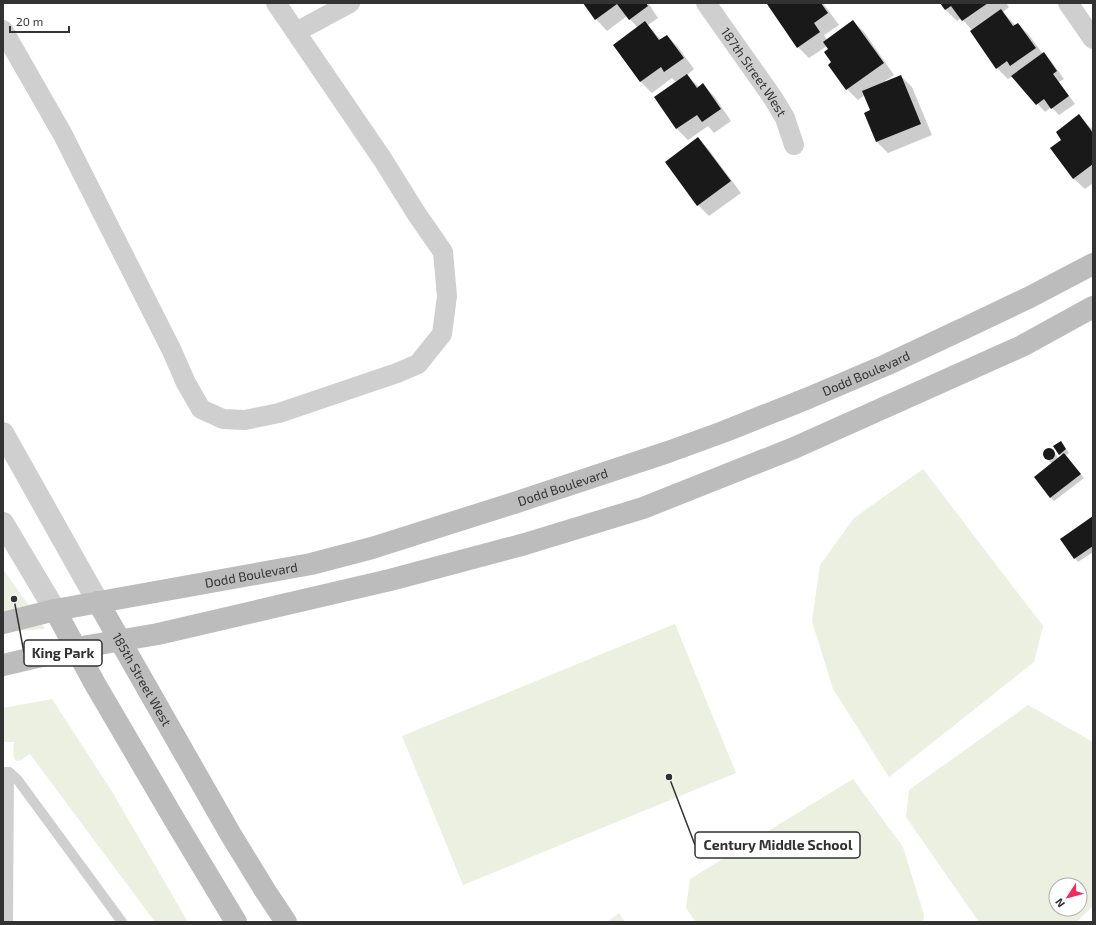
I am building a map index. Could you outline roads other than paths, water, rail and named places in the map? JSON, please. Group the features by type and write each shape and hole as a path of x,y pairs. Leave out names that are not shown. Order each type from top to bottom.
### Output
{"main road":[{"name":"Dodd Boulevard","path":"3,623 55,610 135,597 311,564 372,548 514,503 668,452 806,399 873,371 1006,309 1093,264"},
{"path":"3,665 76,648 158,634 390,580 525,544 643,508 794,448 1022,346 1093,307"},
{"name":"185th Street West","path":"98,602 231,834 286,922"},
{"path":"55,610 177,824 236,922"}],"street":[{"path":"3,30 64,135 172,351 186,383 202,409 223,419 245,420 279,413 397,373 418,364 442,334 447,296 443,252 416,213 383,160 276,3"},
{"path":"296,32 350,3"},
{"name":"187th Street West","path":"706,3 773,98 785,118 794,145"},
{"path":"1068,3 1093,39"},
{"name":"185th Street West","path":"3,434 98,602"},
{"path":"3,524 55,610"}],"lane":[{"path":"8,922 6,772 17,778 122,922"}],"place":[{"name":"King Park","path":"14,599"},
{"name":"Century Middle School","path":"669,777"}]}
